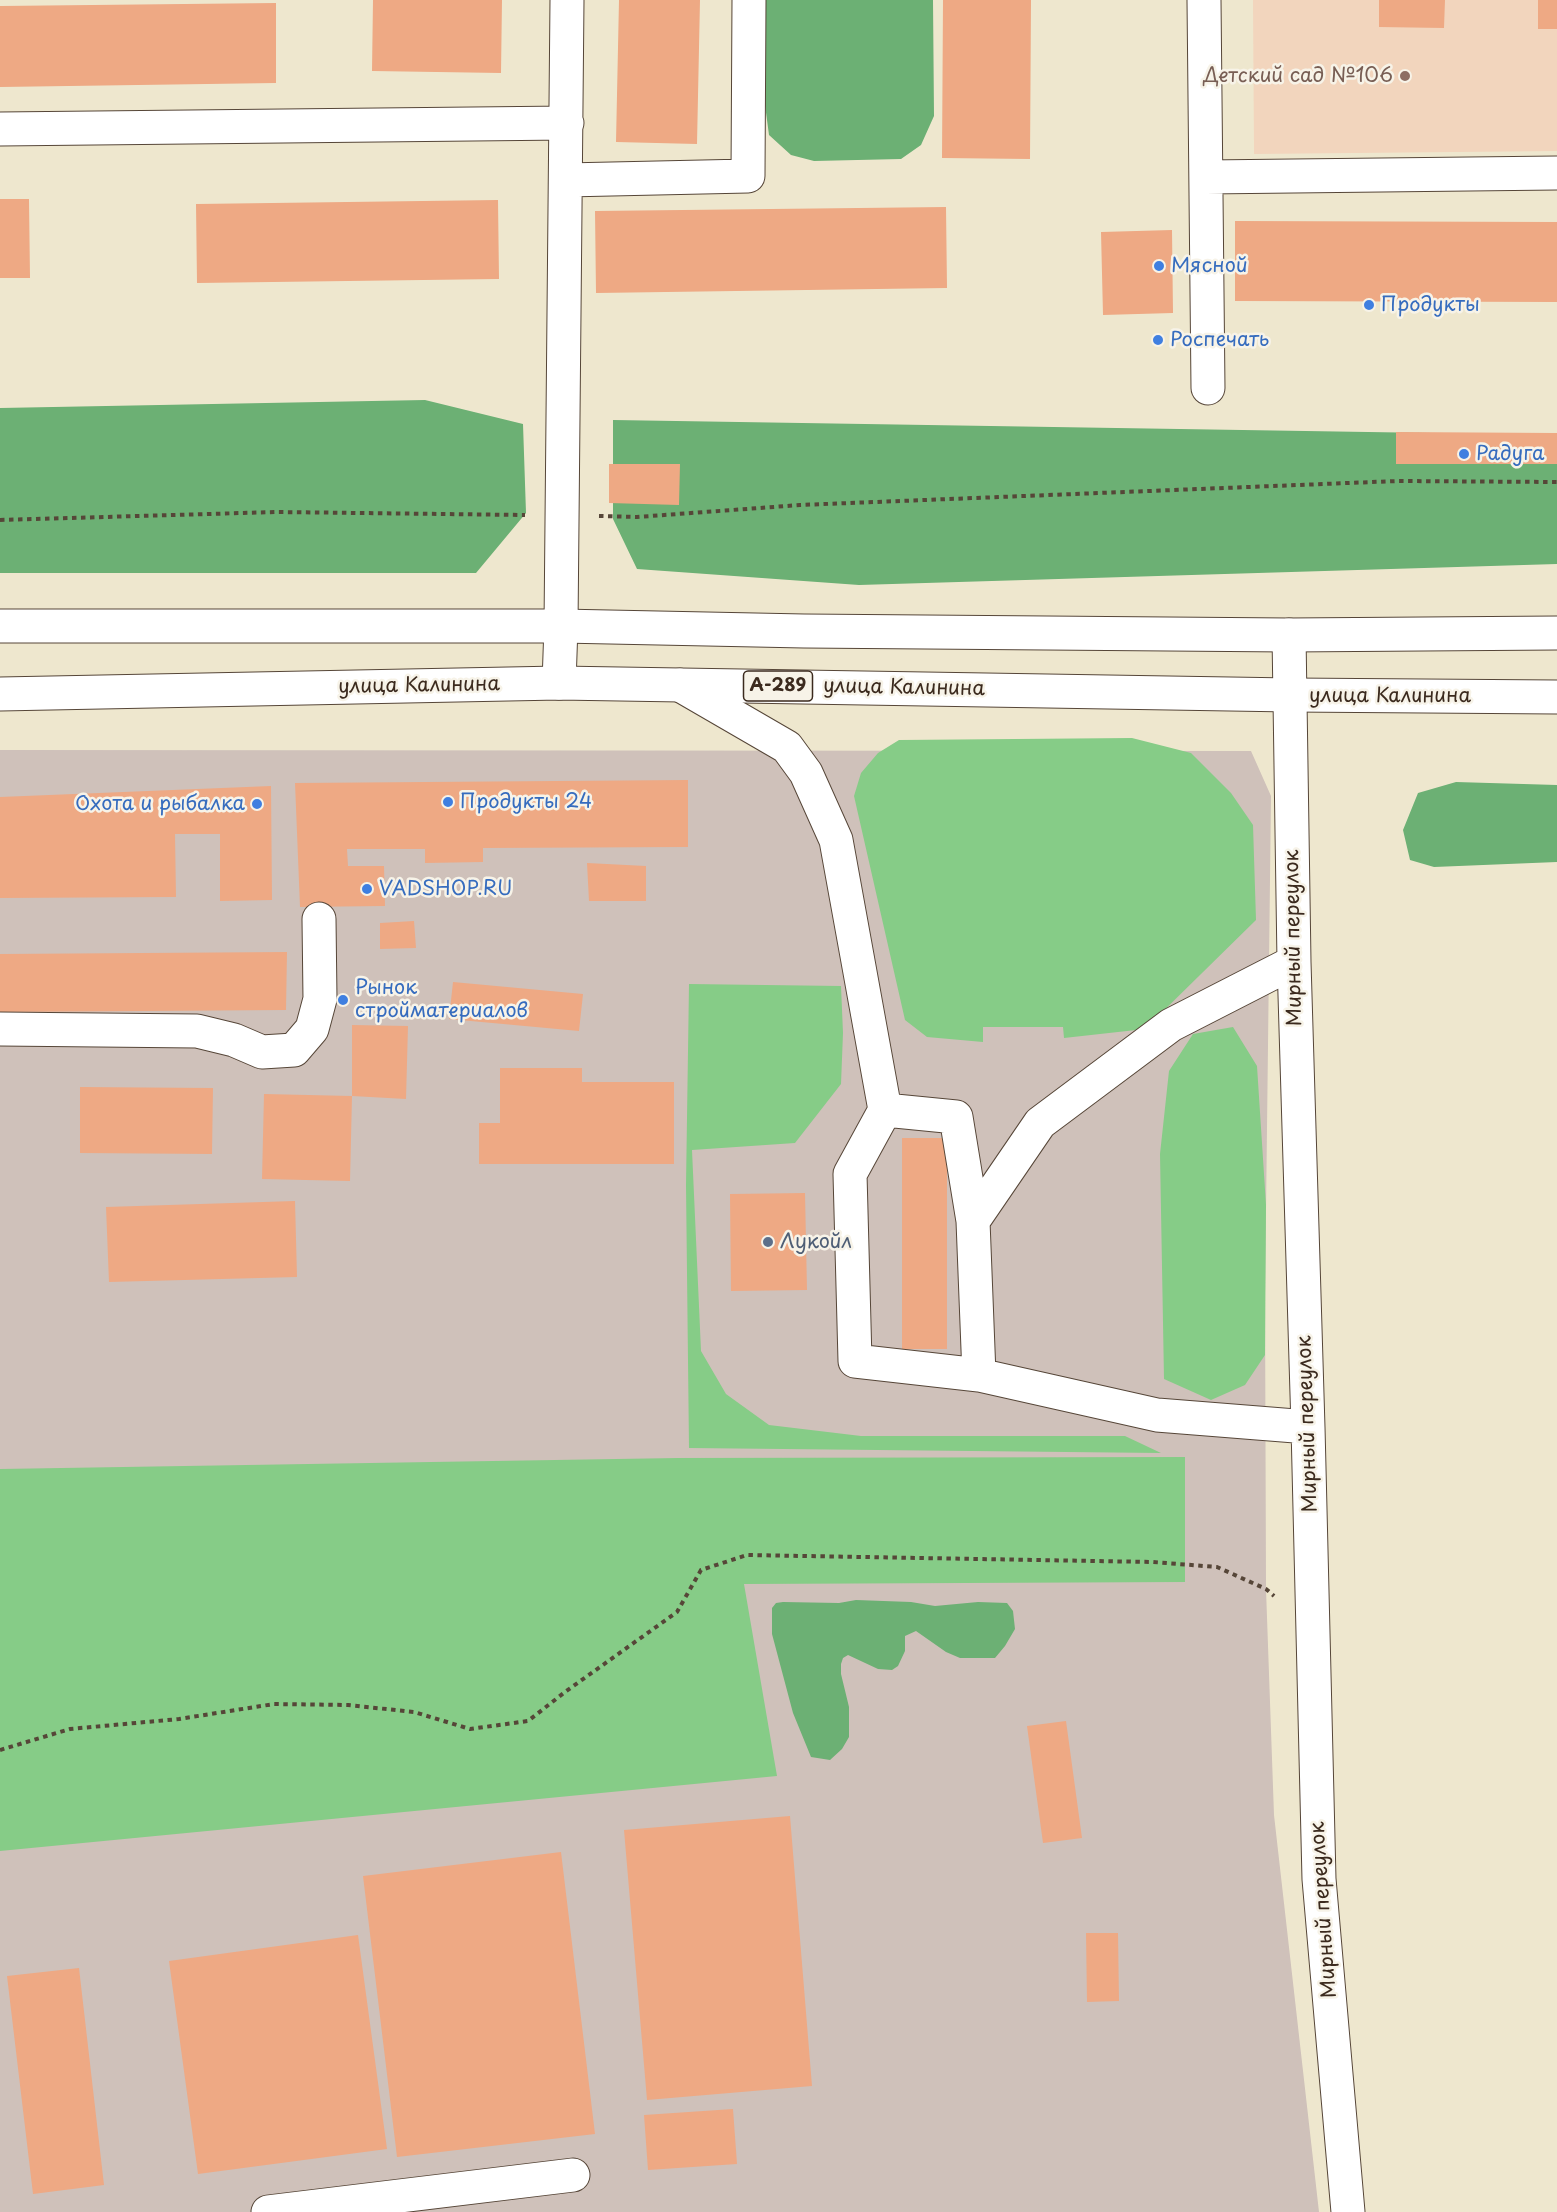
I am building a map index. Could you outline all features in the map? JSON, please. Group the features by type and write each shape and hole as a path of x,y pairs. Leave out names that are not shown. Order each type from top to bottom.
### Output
{"main road":[{"path":"559,683 567,0"},
{"path":"566,180 748,176 749,0"},
{"path":"1204,0 1208,388"},
{"path":"0,129 567,123"},
{"path":"1206,177 1557,173"},
{"path":"0,626 561,626 804,631 1289,635 1557,633"},
{"name":"Мирный переулок","path":"1289,635 1294,962 1319,1879 1348,2212"},
{"name":"улица Калинина","path":"0,694 559,683 1557,697"},
{"path":"680,685 787,747 806,773 836,840 885,1110 850,1174 855,1361 979,1375 1157,1415 1308,1427"},
{"path":"0,1029 197,1031 234,1040 262,1052 294,1050 312,1029 320,999 319,919"},
{"path":"973,1221 1040,1123 1171,1025 1294,962"},
{"path":"885,1110 956,1117 973,1221 979,1375"},
{"path":"268,2212 573,2175"}],"path":[{"path":"0,520 277,512 637,518 800,505 1398,481 1557,482"},
{"path":"0,1750 70,1730 179,1719 274,1704 348,1704 414,1712 470,1729 528,1722 565,1692 677,1612 701,1570 747,1555 1153,1562 1217,1567 1266,1589 1313,1625"}],"shaded area":[{"name":"Детский сад №106","path":"1253,0 1557,0 1557,151 1254,154"},
{"path":"0,750 1251,751 1271,796 1265,1294 1266,1589 1274,1815 1319,2212 0,2212"}],"green space":[{"path":"764,0 933,0 934,116 921,145 901,159 814,161 791,155 769,135 763,90"},
{"path":"425,400 523,424 526,513 476,573 0,573 0,408"},
{"path":"613,420 1557,435 1557,564 859,585 637,569 613,519"},
{"path":"1132,738 1191,753 1231,793 1253,825 1256,920 1145,1029 1064,1038 1063,1027 983,1027 983,1042 927,1037 905,1020 854,796 861,773 878,753 899,740"},
{"path":"1456,782 1557,785 1557,862 1434,867 1410,860 1403,830 1418,793"},
{"path":"689,984 841,986 843,1033 841,1084 795,1143 692,1150 701,1351 726,1394 769,1425 861,1436 1125,1436 1161,1453 689,1448 686,1185"},
{"path":"1233,1027 1257,1066 1266,1205 1265,1355 1245,1385 1211,1400 1164,1379 1160,1154 1169,1071 1193,1034"},
{"path":"1185,1457 1185,1582 744,1584 777,1776 0,1851 0,1469 678,1458"},
{"path":"856,1600 911,1602 935,1606 978,1602 1007,1603 1013,1611 1015,1629 995,1658 960,1658 946,1652 916,1631 905,1636 905,1651 898,1666 892,1670 878,1669 848,1655 843,1658 841,1674 849,1707 849,1737 842,1749 830,1760 811,1757 793,1713 772,1634 772,1608 776,1603 783,1602 839,1603"}],"building":[{"path":"373,0 502,0 501,73 372,71"},
{"path":"619,0 700,0 697,144 616,142"},
{"path":"943,0 1031,0 1030,159 942,158"},
{"path":"1379,0 1445,0 1444,28 1379,27"},
{"path":"1538,0 1557,0 1557,29 1538,29"},
{"path":"276,3 276,83 0,87 0,6"},
{"path":"0,199 29,199 30,278 0,278"},
{"path":"498,200 499,279 197,283 196,204"},
{"path":"946,207 947,288 596,293 595,211"},
{"path":"1235,221 1557,222 1557,302 1235,301"},
{"path":"1172,230 1173,313 1103,315 1101,232"},
{"path":"1396,432 1557,433 1557,464 1396,464"},
{"path":"609,464 680,464 679,505 609,503"},
{"path":"688,780 688,847 483,848 483,862 425,863 425,849 347,849 348,866 384,866 385,906 300,907 295,783"},
{"path":"271,786 272,900 220,901 220,834 175,834 176,897 0,898 0,797"},
{"path":"587,863 646,866 646,901 589,901"},
{"path":"414,921 416,948 380,949 380,923"},
{"path":"287,952 286,1010 0,1012 0,954"},
{"path":"453,982 583,994 579,1031 449,1019"},
{"path":"352,1025 408,1026 406,1099 352,1096"},
{"path":"500,1068 582,1068 582,1082 674,1082 674,1164 479,1164 479,1123 500,1123"},
{"path":"80,1087 213,1088 212,1154 80,1153"},
{"path":"264,1094 352,1096 350,1181 262,1179"},
{"path":"902,1138 947,1138 947,1349 902,1349"},
{"name":"Лукойл","path":"805,1193 807,1290 731,1291 730,1194"},
{"path":"295,1201 297,1277 109,1282 106,1207"},
{"path":"1066,1721 1082,1838 1043,1843 1027,1726"},
{"path":"790,1816 812,2086 647,2100 624,1830"},
{"path":"561,1852 595,2134 397,2157 363,1876"},
{"path":"1086,1933 1118,1933 1119,2001 1087,2002"},
{"path":"358,1935 387,2149 198,2174 169,1961"},
{"path":"79,1968 104,2185 33,2194 7,1976"},
{"path":"733,2109 737,2164 648,2170 644,2115"}],"place":[{"name":"Детский сад №106","path":"1405,76"},
{"name":"Мясной","path":"1159,266"},
{"name":"Продукты","path":"1369,305"},
{"name":"Роспечать","path":"1158,340"},
{"name":"Радуга","path":"1464,454"},
{"name":"Продукты 24","path":"448,802"},
{"name":"Охота и рыбалка","path":"257,804"},
{"name":"VADSHOP.RU","path":"367,889"},
{"name":"Рынок стройматериалов","path":"343,1000"},
{"name":"Лукойл","path":"768,1242"}]}
